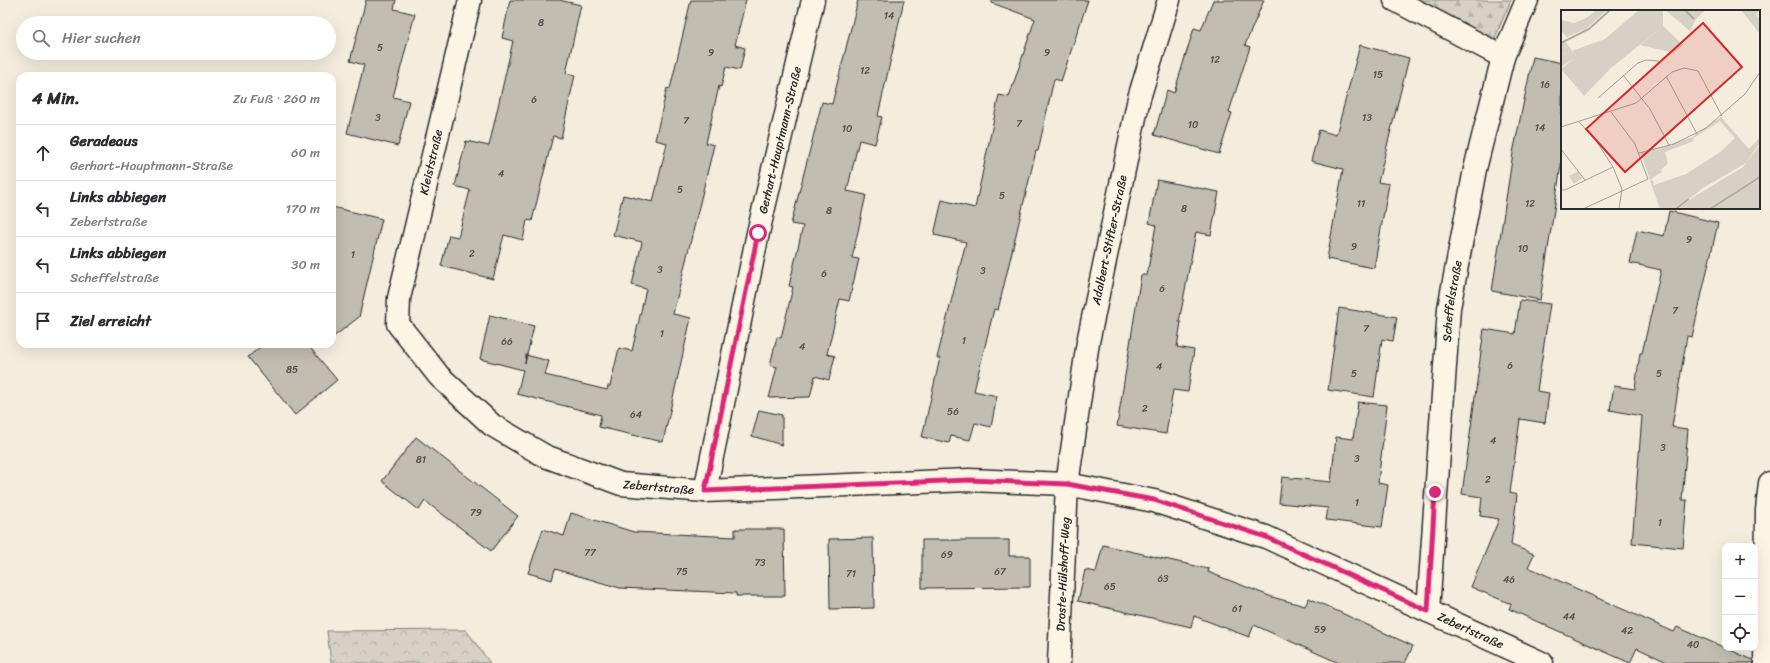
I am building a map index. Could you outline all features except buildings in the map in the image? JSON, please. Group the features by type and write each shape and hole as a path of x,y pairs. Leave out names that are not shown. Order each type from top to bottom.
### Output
{"street":[{"name":"Kleiststraße","path":"398,324 399,298 470,0"},
{"name":"Gerhart-Hauptmann-Straße","path":"705,491 758,233 813,0"},
{"name":"Adalbert-Stifter-Straße","path":"1067,484 1091,327 1139,98 1169,0"},
{"path":"1395,0 1503,57"},
{"name":"Scheffelstraße","path":"1428,611 1449,308 1475,169 1503,57 1527,0"},
{"name":"Zebertstraße","path":"398,324 439,376 492,425 545,456 622,484 705,491 969,480 1067,484 1154,500 1266,537 1542,663"},
{"path":"1765,663 1768,510 1770,483"},
{"name":"Droste-Hülshoff-Weg","path":"1059,663 1067,484"}],"green space":[{"path":"1403,0 1511,0 1491,47"},
{"path":"466,630 490,663 331,663 327,631"}],"route":[{"path":"758,233 705,491 969,480 1067,484 1154,500 1266,537 1428,611 1435,492"}]}
